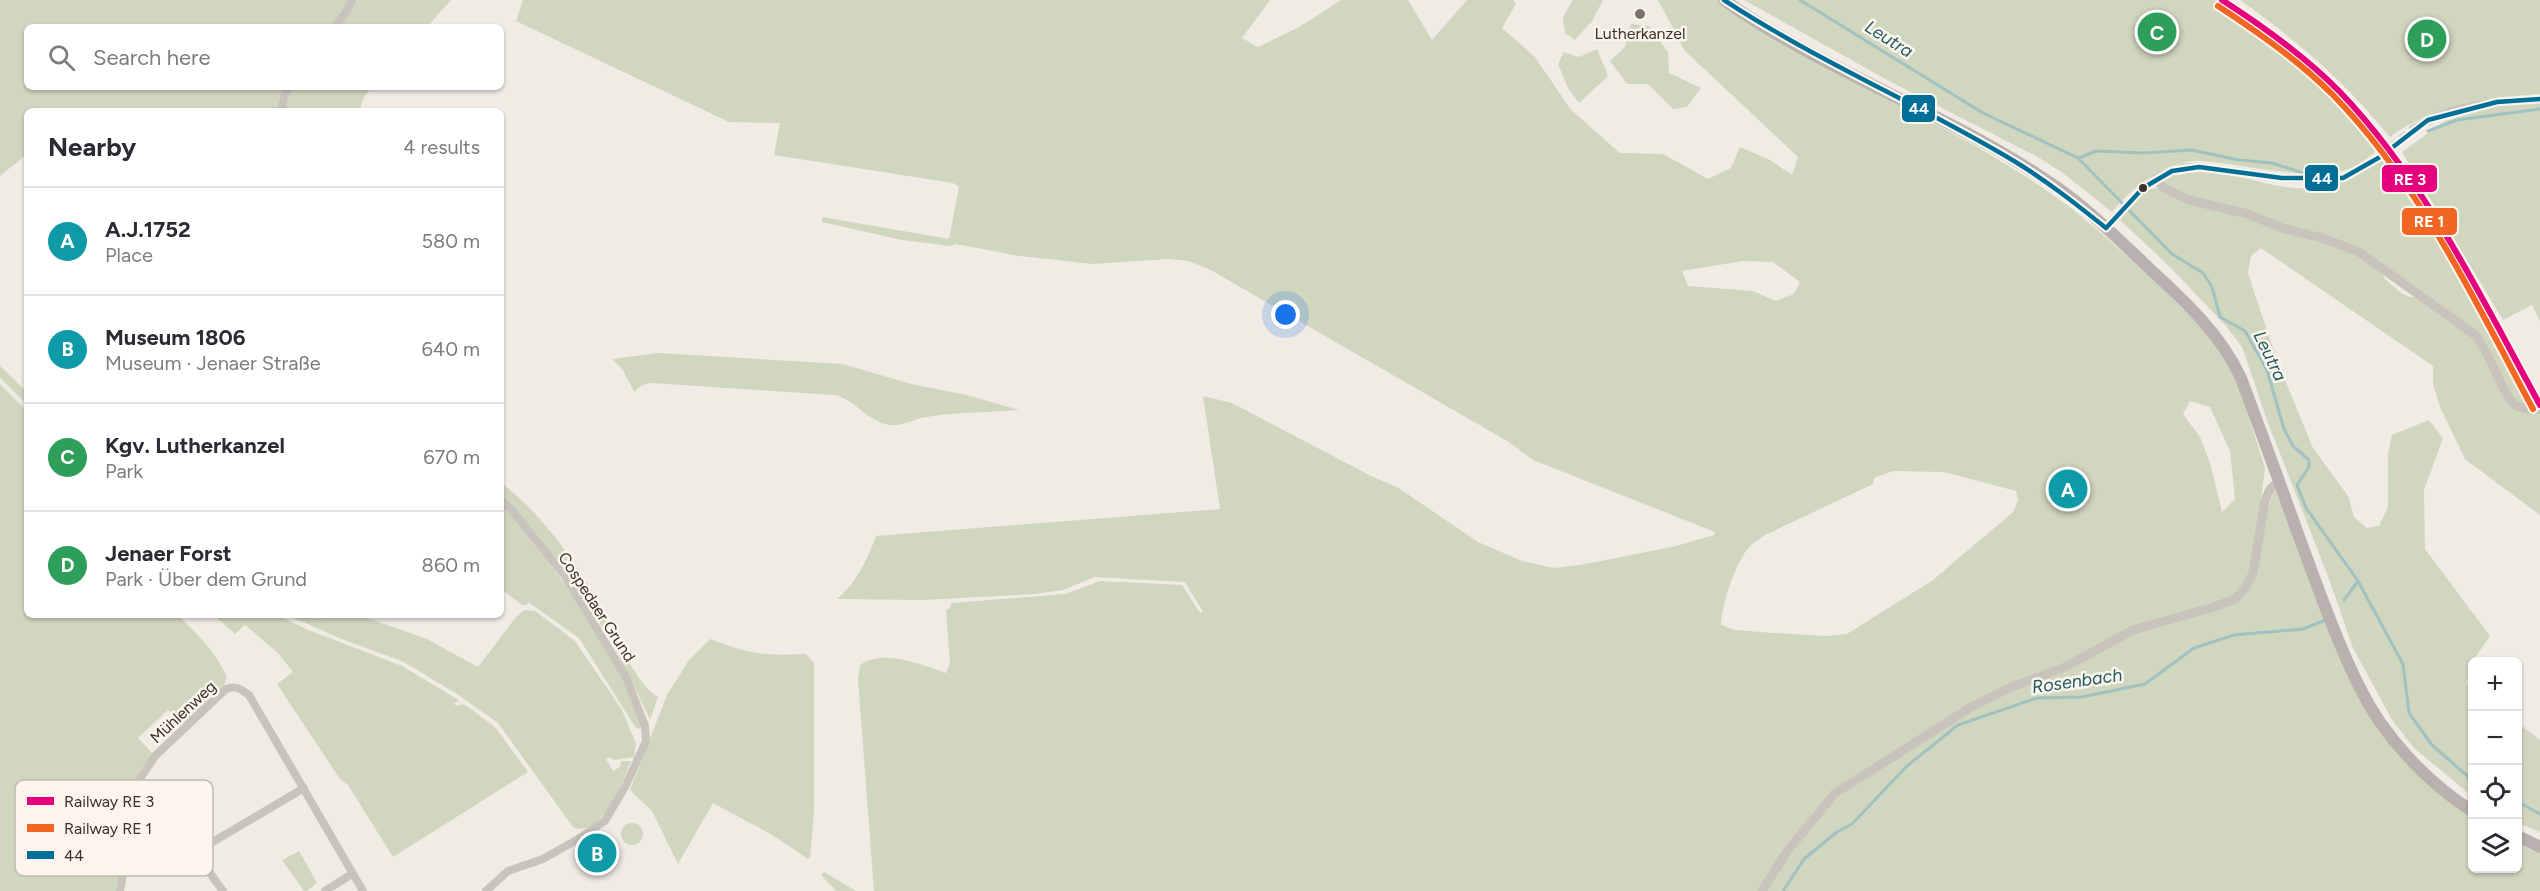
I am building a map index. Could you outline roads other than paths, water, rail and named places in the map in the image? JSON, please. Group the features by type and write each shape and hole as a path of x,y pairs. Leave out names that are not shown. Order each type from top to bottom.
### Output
{"main road":[{"path":"1724,0 1778,34 2025,167 2070,197 2186,303 2221,342 2241,378 2320,594 2360,690 2383,725 2408,755 2468,808"},
{"path":"2522,838 2540,847"}],"street":[{"path":"337,24 352,0"},
{"path":"282,108 288,90"},
{"path":"2414,129 2442,115 2497,102 2540,99"},
{"path":"2106,228 2136,194 2155,179 2172,171 2199,167 2283,178 2343,178 2380,157"},
{"path":"2155,179 2164,188 2189,200 2248,214 2282,228 2337,243 2367,257 2474,334 2486,350 2511,401 2518,407 2540,409"},
{"path":"1762,891 1786,853 1834,794 1973,706 2011,687 2063,668 2133,630 2214,608 2235,599 2253,573 2265,501 2270,489 2279,481"},
{"name":"Cospedaer Grund","path":"486,891 508,871 543,858 605,821 626,785 645,741 645,726 626,677 598,629 565,576 504,503"},
{"name":"Mühlenweg","path":"140,780 156,755 226,689 238,687 249,695 363,891"},
{"path":"213,842 304,788"},
{"path":"325,891 352,874"},
{"name":"Mühlenweg","path":"120,891 123,876"},
{"path":"213,876 223,891"}],"waterway":[{"name":"Leutra","path":"1800,0 1983,113 2078,158 2172,254 2203,273 2212,287 2220,317 2245,331 2267,370 2284,429 2293,446 2309,460 2309,467 2297,485 2306,508 2358,581 2403,664 2409,713 2432,745 2468,776"},
{"path":"2428,131 2457,120 2540,109"},
{"path":"2079,158 2096,151 2144,153 2191,150 2239,160 2272,163 2306,174"},
{"name":"Rosenbach","path":"2344,600 2358,581"},
{"name":"Rosenbach","path":"1783,891 1804,859 1837,832 1852,824 1907,766 1958,725 2037,698 2082,697 2145,684 2194,648 2234,635 2303,629 2323,621"},
{"name":"Leutra","path":"2522,804 2540,814"}],"tunnel":[{"path":"2380,157 2414,129"}],"place":[{"name":"Lutherkanzel","path":"1640,14"},
{"name":"Kgv. Lutherkanzel","path":"2157,32"},
{"name":"Jenaer Forst","path":"2427,39"},
{"name":"A.J.1752","path":"2068,489"},
{"name":"Museum 1806","path":"597,853"}]}
